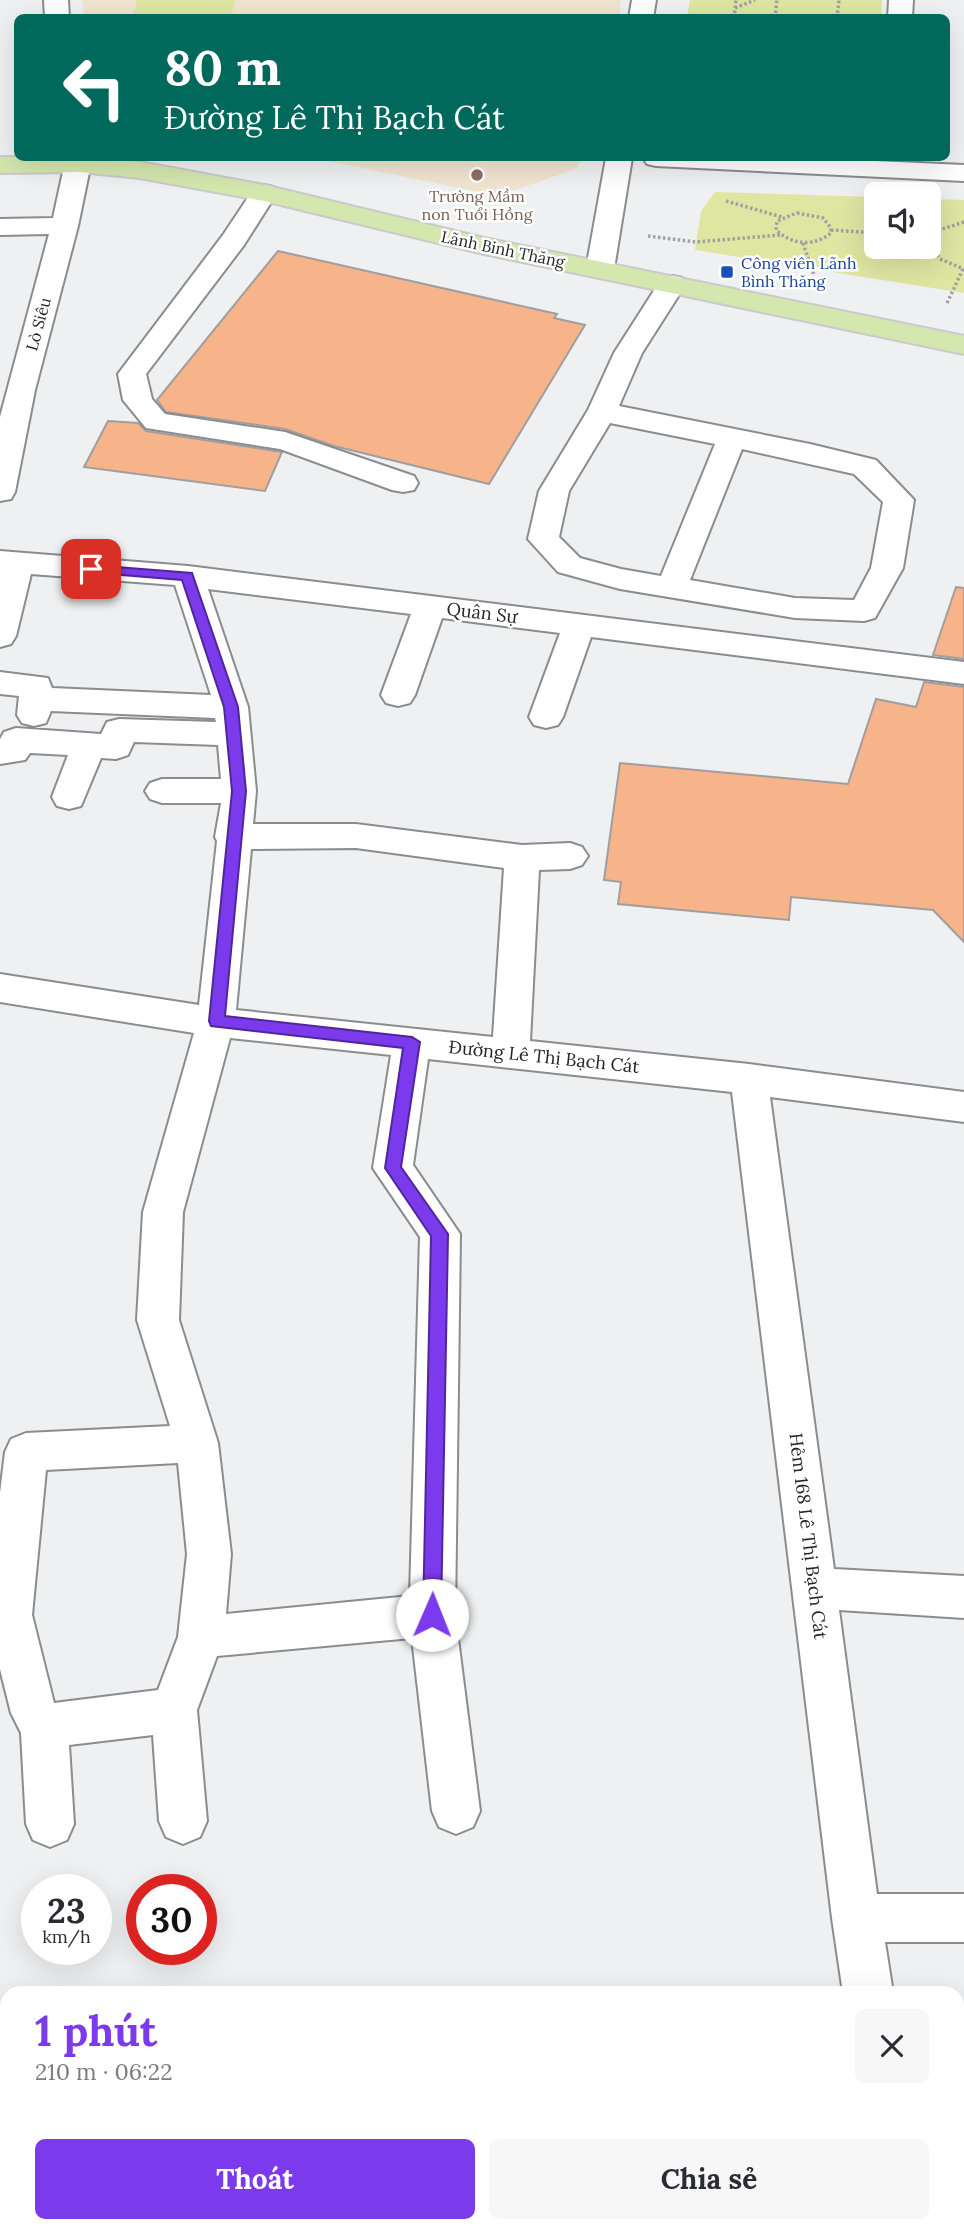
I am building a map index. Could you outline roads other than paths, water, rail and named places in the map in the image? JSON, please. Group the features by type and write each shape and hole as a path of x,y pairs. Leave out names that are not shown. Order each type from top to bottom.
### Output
{"main road":[{"name":"Lãnh Binh Thăng","path":"0,165 80,161 141,170 264,193 484,246 964,345"}],"street":[{"name":"Lò Siêu","path":"0,492 10,390 65,226 80,161"},
{"path":"600,269 618,161"},
{"path":"797,161 891,163 964,173"},
{"path":"264,193 234,239 132,374 138,400 156,422 285,441 403,483"},
{"path":"0,227 65,226"},
{"path":"603,410 625,418 866,467 899,500 887,568 864,611 795,608 620,579 569,565 543,539 554,491 603,410 628,353 672,284"},
{"path":"672,587 732,438"},
{"path":"0,636 9,562"},
{"name":"Quân Sự","path":"9,562 188,576 964,673"},
{"path":"183,1821 174,1710 201,1637 209,1554 197,1443 158,1320 163,1212 216,1021 232,837 239,791 233,720 188,576"},
{"path":"398,695 430,606"},
{"path":"546,716 579,625"},
{"path":"0,683 36,686 36,699 15,747 116,747 119,730 233,720"},
{"path":"36,699 233,720"},
{"path":"69,797 89,745"},
{"path":"162,790 239,791"},
{"path":"232,837 356,836 522,858 570,856"},
{"path":"511,1053 522,858"},
{"name":"Đường Lê Thị Bạch Cát","path":"0,988 216,1021 749,1079 964,1107"},
{"path":"412,1042 393,1168 440,1234 432,1615 456,1811"},
{"name":"Hẻm 168 Lê Thị Bạch Cát","path":"749,1079 856,1918 868,1986"},
{"path":"50,1824 44,1726 34,1713 9,1615 26,1452 197,1443"},
{"path":"815,1588 964,1597"},
{"path":"201,1637 432,1615"},
{"path":"44,1726 174,1710"},
{"path":"856,1918 964,1918"}],"place":[{"name":"Trường Mầm non Tuổi Hồng","path":"477,175"},
{"name":"Công viên Lãnh Bình Thăng","path":"727,272"}]}
